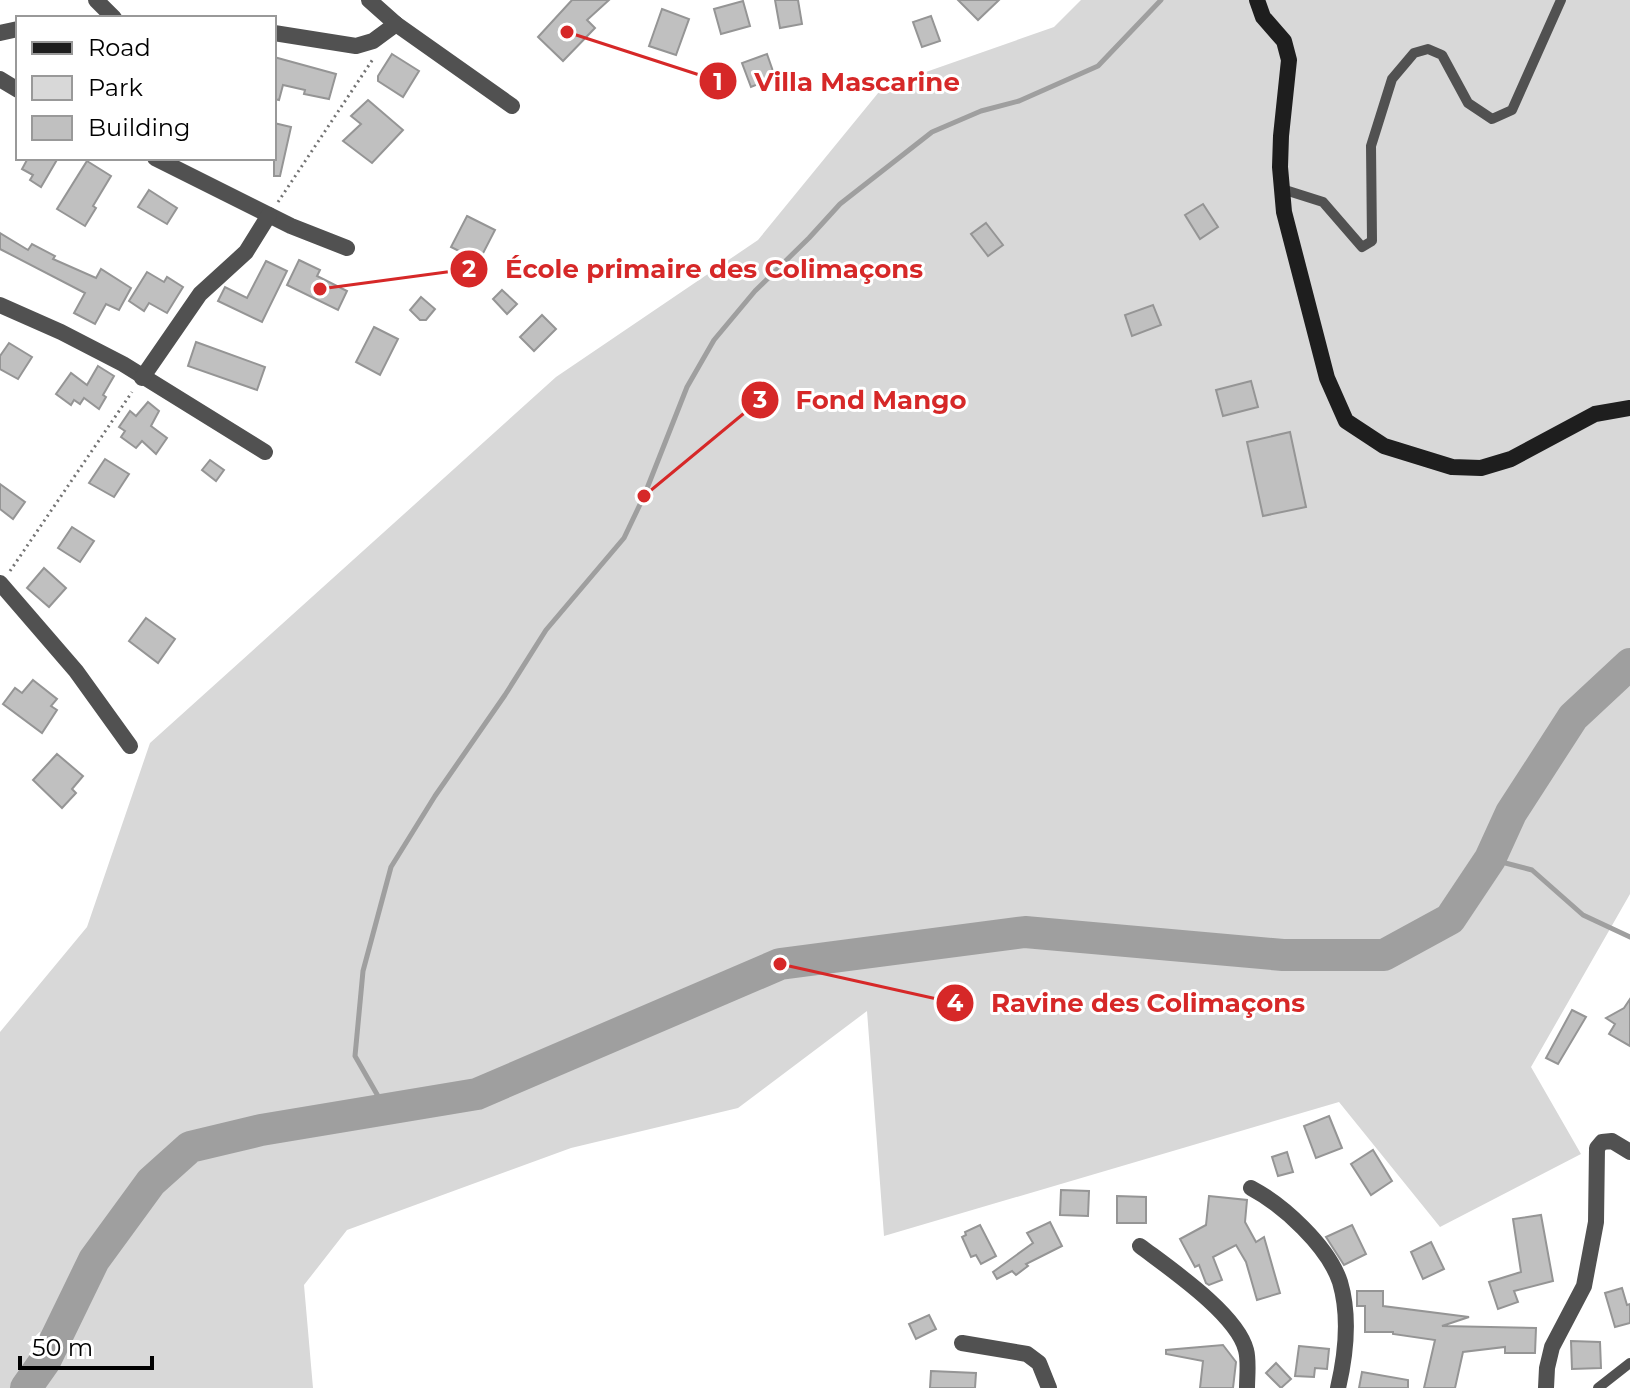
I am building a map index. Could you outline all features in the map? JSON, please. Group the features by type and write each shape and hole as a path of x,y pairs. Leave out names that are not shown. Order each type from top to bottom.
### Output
{"main road":[{"path":"1257,0 1263,17 1284,41 1289,60 1281,136 1284,212 1327,378 1346,421 1384,446 1452,467 1481,468 1511,459 1595,414 1630,408"}],"street":[{"path":"96,0 112,16"},
{"path":"369,0 396,24 512,106"},
{"path":"276,33 356,46 373,41 396,24"},
{"path":"159,160 269,215 347,248"},
{"path":"142,378 200,294 246,252 269,215"},
{"path":"0,305 123,364 265,452"},
{"path":"0,584 76,671 130,746"},
{"path":"1546,1388 1552,1347 1584,1286 1596,1222 1597,1148 1602,1142 1612,1141 1630,1152"},
{"path":"1251,1188 1275,1201 1298,1222 1321,1250 1339,1281 1346,1319 1346,1350 1338,1388"},
{"path":"1140,1246 1208,1299 1230,1323 1246,1349 1247,1388"},
{"path":"962,1343 1027,1354 1039,1363 1049,1388"}],"lane":[{"path":"1282,189 1323,202 1362,247 1372,241 1371,146 1392,79 1414,53 1428,49 1442,55 1468,103 1492,119 1512,110 1561,0"},
{"path":"1598,1388 1630,1363"}],"path":[{"path":"269,215 379,50"},
{"path":"0,584 142,378"}],"green space":[{"path":"1081,0 1630,0 1630,894 1531,1067 1581,1154 1440,1227 1339,1102 884,1236 867,1011 738,1108 571,1148 347,1230 304,1285 313,1388 0,1388 0,1032 87,927 150,743 556,377 758,240 883,87 1054,27"}],"building":[{"path":"572,0 609,0 587,20 595,28 563,61 538,37"},
{"path":"775,0 798,0 802,24 780,28"},
{"path":"958,0 999,0 978,20"},
{"path":"743,1 750,26 721,34 714,9"},
{"path":"662,9 689,19 676,55 649,46"},
{"path":"931,16 940,41 922,47 913,22"},
{"path":"392,54 419,71 403,97 378,81"},
{"path":"767,54 775,77 751,87 742,63"},
{"path":"276,58 336,74 329,99 304,94 305,90 283,85 279,100 276,99"},
{"path":"368,100 403,130 372,163 343,141 361,124 351,116"},
{"path":"276,123 291,127 280,176 274,176"},
{"path":"27,160 57,160 41,187 30,180 33,175 22,169"},
{"path":"87,161 111,176 85,226 57,209"},
{"path":"149,190 177,208 167,224 138,207"},
{"path":"1203,204 1218,227 1200,239 1185,215"},
{"path":"467,216 495,230 479,261 451,247"},
{"path":"986,223 1003,245 988,256 971,234"},
{"path":"0,233 28,250 32,244 55,256 53,259 96,278 101,269 131,288 119,310 106,304 95,324 74,313 85,293 0,249"},
{"path":"299,260 320,270 317,276 347,291 338,310 287,285"},
{"path":"266,261 287,271 262,322 218,301 225,287 247,298"},
{"path":"147,272 164,282 167,277 183,287 167,313 149,303 144,311 129,301"},
{"path":"502,290 517,304 507,314 493,299"},
{"path":"421,297 435,309 426,320 420,320 410,310"},
{"path":"1153,305 1161,325 1132,336 1125,315"},
{"path":"542,315 556,329 534,351 520,337"},
{"path":"374,327 398,339 380,375 356,362"},
{"path":"196,342 265,367 257,390 188,366"},
{"path":"9,343 32,357 18,379 0,369 0,356"},
{"path":"98,366 114,376 99,409 84,398 80,404 74,400 71,405 56,394 71,373 87,385"},
{"path":"1251,381 1258,407 1223,416 1216,390"},
{"path":"148,402 159,411 151,426 167,438 156,454 142,441 136,448 121,437 125,431 119,427 130,411 136,416"},
{"path":"1290,432 1306,507 1263,516 1247,442"},
{"path":"105,459 129,474 114,497 89,483"},
{"path":"210,460 224,470 216,481 202,470"},
{"path":"0,484 25,502 13,519 0,509"},
{"path":"72,527 94,541 80,562 58,548"},
{"path":"44,568 66,588 49,607 27,588"},
{"path":"146,618 175,639 158,663 129,641"},
{"path":"33,680 57,699 51,706 57,710 42,733 3,704 15,688 22,693"},
{"path":"57,754 83,776 72,789 76,793 62,808 33,780"},
{"path":"1630,999 1630,1046 1609,1034 1615,1024 1606,1018 1624,1008"},
{"path":"1572,1010 1586,1017 1558,1064 1546,1058"},
{"path":"1329,1116 1342,1148 1316,1158 1304,1126"},
{"path":"1373,1150 1392,1181 1371,1195 1351,1164"},
{"path":"1287,1152 1293,1172 1278,1176 1272,1157"},
{"path":"1061,1190 1089,1191 1088,1216 1060,1215"},
{"path":"1117,1196 1146,1197 1146,1223 1117,1223"},
{"path":"1209,1196 1247,1200 1245,1222 1256,1242 1264,1237 1280,1293 1257,1300 1246,1262 1236,1245 1213,1257 1222,1280 1209,1285 1206,1283 1199,1265 1195,1267 1180,1239 1206,1225"},
{"path":"1541,1215 1553,1281 1514,1291 1518,1302 1498,1309 1489,1282 1521,1272 1513,1219"},
{"path":"1050,1222 1062,1246 1026,1264 1028,1266 1016,1275 1012,1271 997,1279 993,1272 1033,1243 1027,1233"},
{"path":"980,1225 996,1256 981,1264 976,1255 971,1257 962,1237 966,1235 965,1232"},
{"path":"1352,1225 1366,1254 1344,1265 1326,1237"},
{"path":"1431,1242 1444,1269 1423,1279 1411,1252"},
{"path":"1622,1288 1627,1305 1630,1304 1630,1323 1615,1327 1605,1293"},
{"path":"1357,1291 1383,1291 1383,1306 1469,1317 1442,1326 1536,1328 1535,1353 1505,1353 1505,1347 1463,1352 1455,1388 1424,1388 1435,1340 1393,1332 1365,1332 1365,1306 1357,1306"},
{"path":"929,1315 936,1329 916,1339 909,1324"},
{"path":"1571,1341 1600,1342 1601,1368 1572,1369"},
{"path":"1223,1345 1236,1362 1233,1388 1200,1388 1203,1361 1166,1354 1166,1350"},
{"path":"1299,1346 1329,1349 1327,1369 1315,1368 1314,1377 1295,1376"},
{"path":"1276,1363 1291,1379 1281,1388 1266,1373"},
{"path":"931,1371 976,1373 975,1388 930,1388"},
{"path":"1362,1372 1408,1380 1408,1388 1359,1388"}],"waterway":[{"path":"386,1110 355,1056 363,971 391,867 546,630 624,538 687,387 714,340 755,291 840,204 932,132 981,111 1019,101 1098,66 1161,0"},
{"path":"26,1388 45,1361 94,1260 151,1182 190,1147 261,1130 477,1094 780,964 1025,932 1283,955 1384,955 1450,919 1490,859 1511,813 1573,717 1630,664"},
{"path":"1490,859 1532,870 1583,915 1630,937"}],"place":[{"name":"Villa Mascarine","path":"567,32"},
{"name":"École primaire des Colimaçons","path":"320,289"},
{"name":"Fond Mango","path":"644,496"},
{"name":"Ravine des Colimaçons","path":"780,964"}]}
